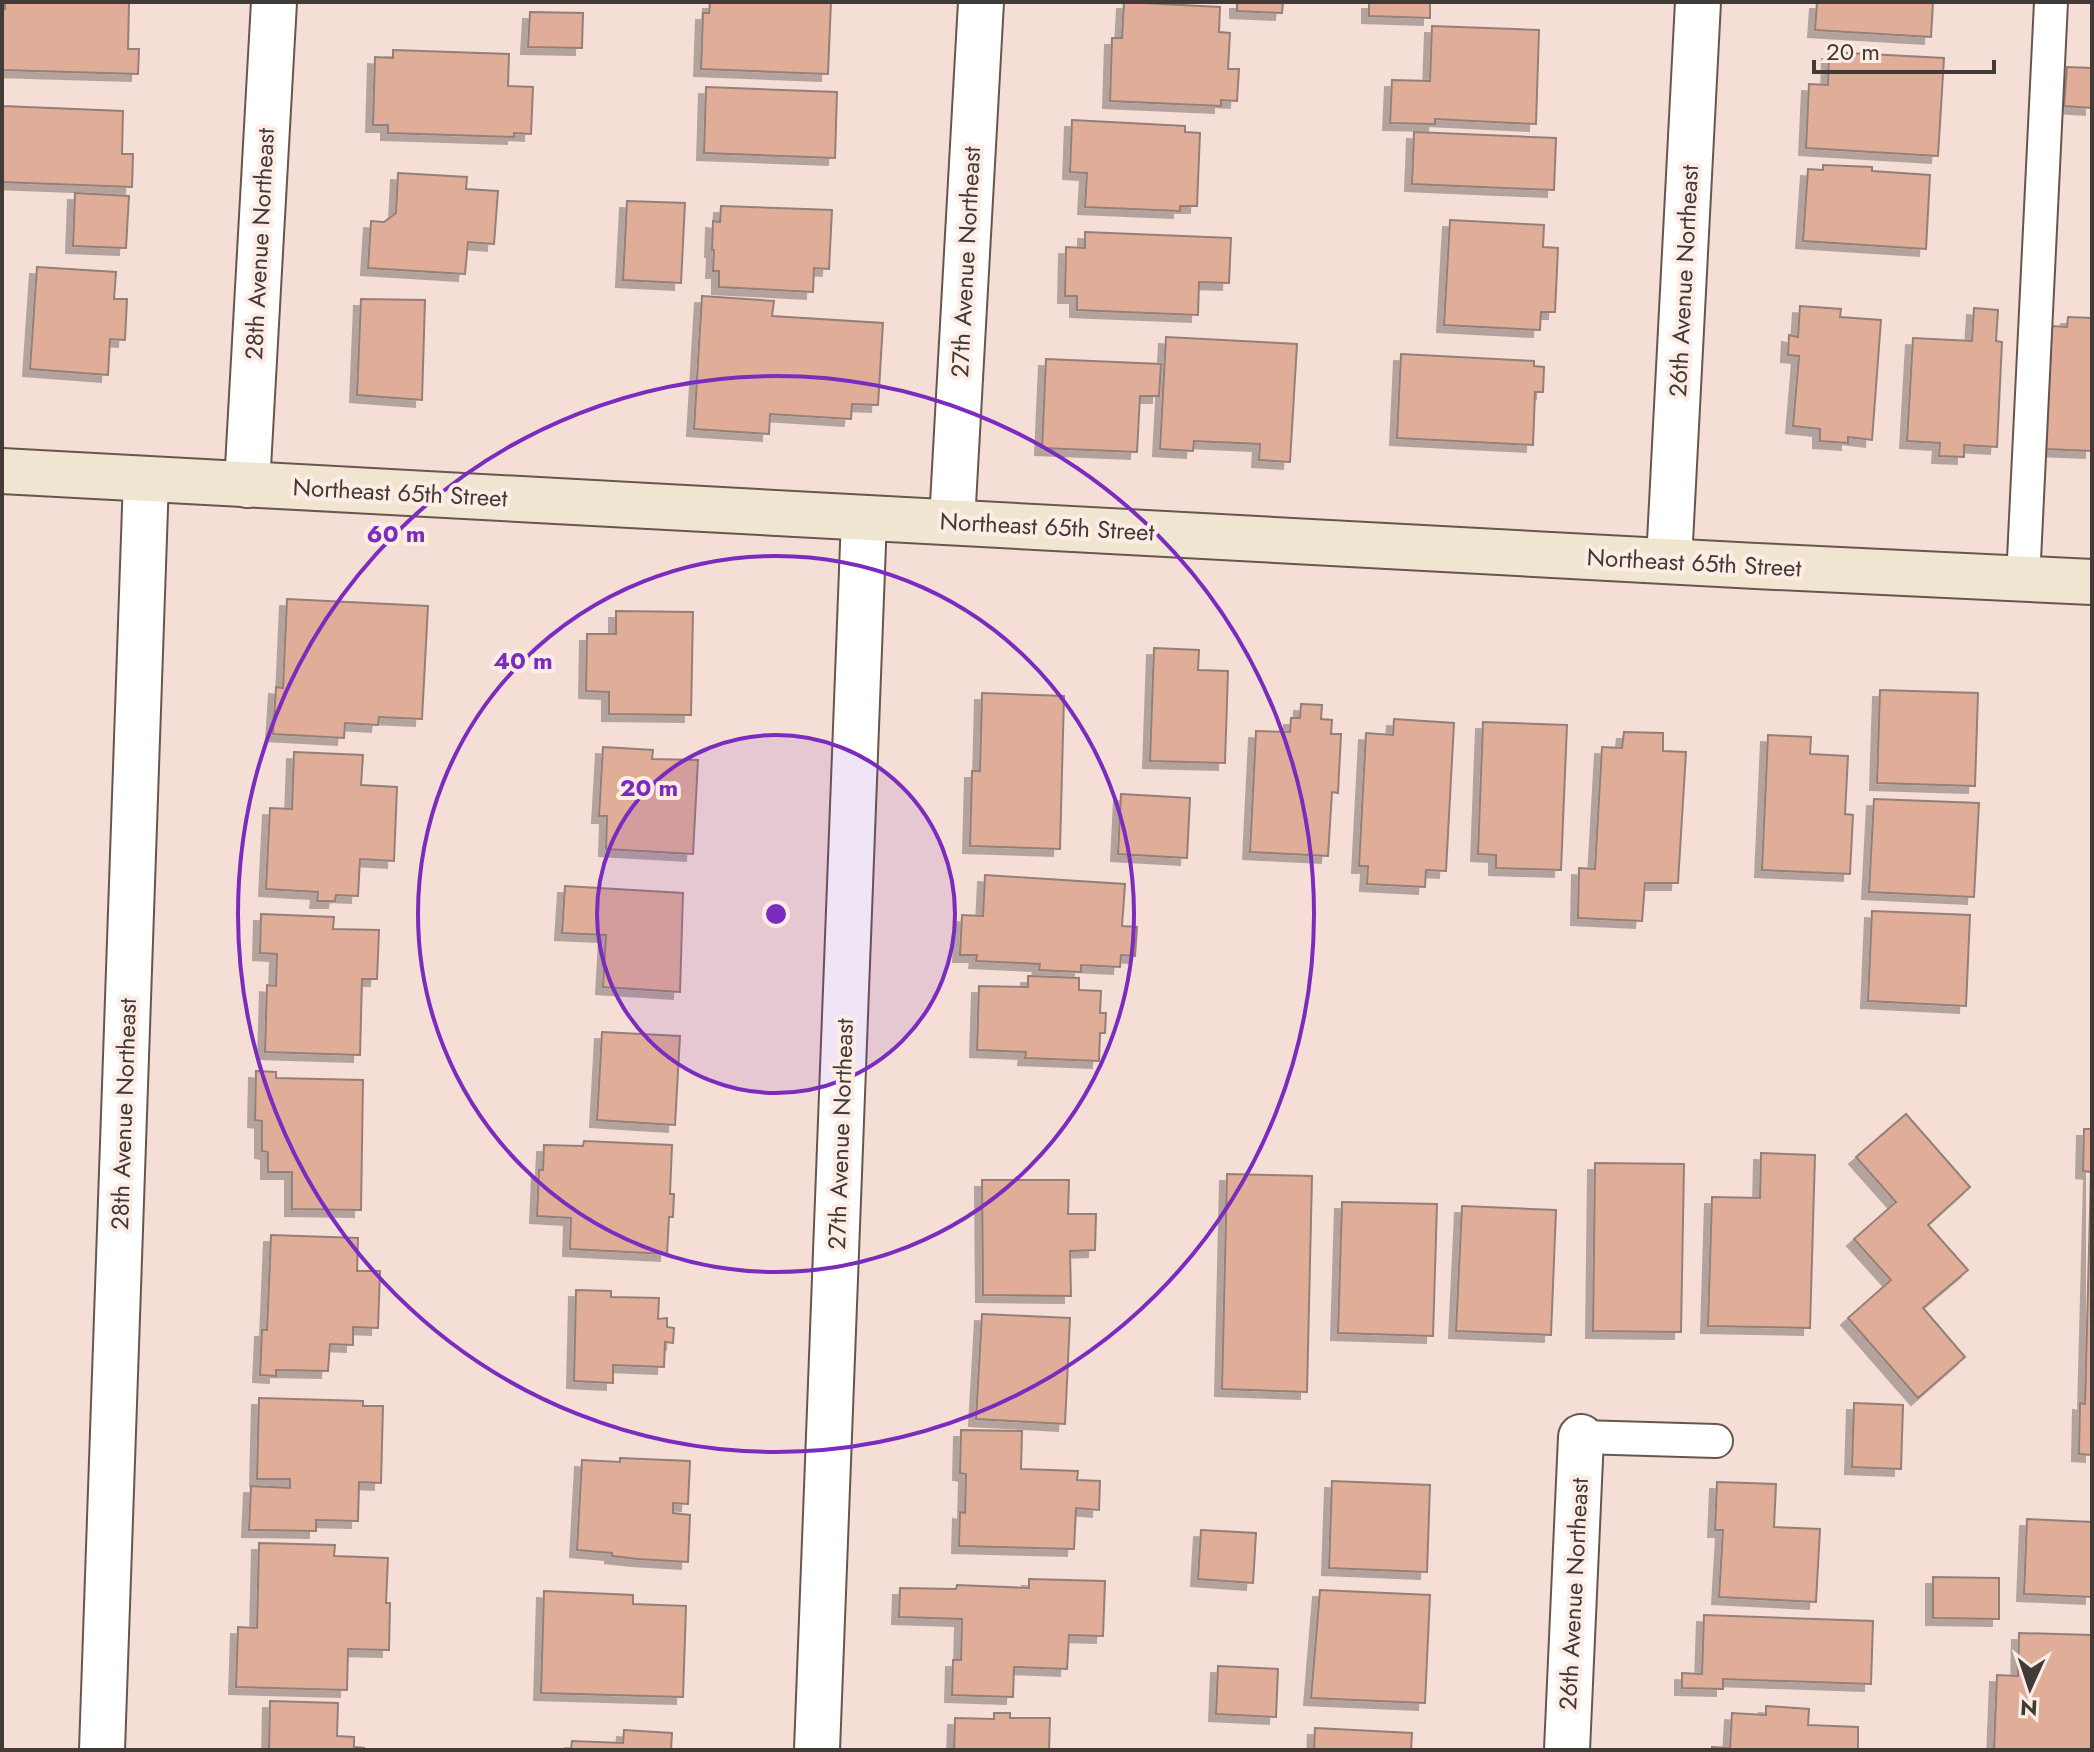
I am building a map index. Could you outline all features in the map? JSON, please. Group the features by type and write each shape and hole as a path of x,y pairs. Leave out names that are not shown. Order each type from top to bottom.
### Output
{"main road":[{"name":"Northeast 65th Street","path":"2,471 2092,582"}],"street":[{"name":"28th Avenue Northeast","path":"247,485 274,2"},
{"name":"27th Avenue Northeast","path":"952,522 981,2"},
{"name":"26th Avenue Northeast","path":"1669,561 1698,2"},
{"name":"28th Avenue Northeast","path":"102,1750 146,479"},
{"name":"27th Avenue Northeast","path":"817,1750 864,518"},
{"name":"26th Avenue Northeast","path":"1567,1750 1581,1437"}],"lane":[{"path":"2023,580 2051,2"},
{"path":"1581,1437 1716,1441"}],"building":[{"path":"5,2 129,2 128,49 139,49 138,74 2,70 2,8 5,9"},
{"path":"710,2 831,2 828,74 701,69 703,13 709,13"},
{"path":"1124,2 1220,7 1219,32 1230,33 1228,69 1239,69 1237,101 1221,100 1221,106 1110,101 1112,38 1122,38"},
{"path":"1237,2 1283,2 1282,13 1237,11"},
{"path":"1369,2 1430,2 1430,18 1369,16"},
{"path":"1817,2 1933,2 1931,37 1815,30"},
{"path":"530,12 583,13 582,48 528,47"},
{"path":"1432,26 1539,30 1536,124 1435,119 1435,124 1390,123 1392,80 1430,81"},
{"path":"393,50 509,54 508,86 533,87 531,134 514,133 514,137 388,133 388,125 373,125 375,57 393,58"},
{"path":"1829,52 1944,58 1938,156 1806,148 1809,84 1828,85"},
{"path":"2067,67 2092,68 2092,108 2064,106"},
{"path":"706,87 837,92 835,158 704,153"},
{"path":"2,106 123,111 122,154 133,154 132,187 2,182"},
{"path":"1072,120 1185,126 1185,132 1200,133 1197,206 1180,206 1180,211 1085,207 1087,173 1070,172"},
{"path":"1414,132 1556,138 1554,190 1412,184"},
{"path":"1823,165 1872,167 1872,171 1930,175 1926,249 1803,241 1808,169 1823,170"},
{"path":"398,173 467,177 466,189 498,191 494,244 468,242 465,274 368,268 371,221 384,222 396,213"},
{"path":"75,193 129,196 126,248 73,246"},
{"path":"627,201 685,203 681,283 623,280"},
{"path":"721,206 832,210 829,269 814,268 813,292 719,287 719,271 713,271 712,250 713,221 720,222"},
{"path":"1450,220 1544,225 1543,247 1558,248 1555,312 1541,312 1540,330 1444,325"},
{"path":"1085,232 1231,238 1229,283 1199,282 1198,315 1077,310 1077,296 1065,296 1066,247 1085,248"},
{"path":"37,267 116,272 114,299 127,299 125,340 110,339 108,375 30,369"},
{"path":"702,296 774,301 772,316 883,323 878,405 852,404 851,419 770,414 769,434 694,429"},
{"path":"361,299 425,300 422,400 357,395"},
{"path":"1800,306 1841,309 1840,317 1881,320 1872,440 1848,437 1848,443 1820,441 1820,429 1793,426 1799,356 1788,355 1789,335 1798,337"},
{"path":"1974,308 1998,310 1996,341 2002,342 1997,447 1964,445 1964,457 1939,456 1940,443 1907,441 1913,338 1972,341"},
{"path":"2068,317 2092,318 2092,451 2046,449 2052,326 2067,327"},
{"path":"1166,337 1297,344 1290,462 1259,460 1260,444 1194,441 1193,451 1160,449"},
{"path":"1401,354 1534,361 1534,366 1544,367 1543,392 1535,392 1533,445 1397,438"},
{"path":"1046,359 1161,364 1159,396 1140,396 1137,452 1042,448"},
{"path":"287,599 428,606 422,719 379,717 378,725 345,723 344,738 273,734 276,687 283,688"},
{"path":"616,611 693,612 691,715 609,714 609,692 586,691 587,634 616,634"},
{"path":"1154,648 1199,650 1198,670 1228,671 1225,763 1150,761"},
{"path":"1880,690 1978,693 1975,786 1877,783"},
{"path":"982,693 1064,696 1060,849 970,846 972,771 980,771"},
{"path":"1301,704 1322,705 1321,719 1332,720 1331,734 1341,734 1338,793 1332,792 1328,856 1250,852 1256,731 1290,732 1291,718 1300,718"},
{"path":"1394,719 1454,723 1446,871 1426,870 1425,887 1367,884 1368,866 1359,866 1366,733 1393,735"},
{"path":"1483,722 1567,725 1561,870 1496,868 1496,855 1478,854"},
{"path":"1624,732 1663,733 1663,751 1686,752 1678,883 1645,883 1642,921 1578,918 1579,868 1595,869 1602,747 1622,748"},
{"path":"1768,735 1811,737 1810,754 1848,756 1845,814 1853,815 1850,874 1762,870"},
{"path":"603,747 653,750 652,759 698,760 693,854 606,849 607,816 599,816"},
{"path":"294,752 363,755 361,785 397,787 394,861 360,859 358,896 336,895 335,901 317,901 318,892 266,889 270,808 292,809"},
{"path":"1121,794 1190,798 1187,858 1118,854"},
{"path":"1874,799 1979,803 1974,897 1869,892"},
{"path":"985,875 1125,884 1122,926 1137,927 1135,956 1121,955 1120,967 1081,965 1081,972 1039,970 1040,964 976,961 977,955 960,955 962,915 983,916"},
{"path":"565,886 683,893 680,992 603,987 606,935 562,933"},
{"path":"1872,911 1970,915 1966,1006 1868,1001"},
{"path":"261,914 334,917 333,929 379,930 377,979 362,979 360,1055 265,1052 267,985 276,986 277,954 260,953"},
{"path":"1028,976 1079,978 1079,990 1101,991 1100,1013 1106,1013 1105,1033 1100,1033 1099,1061 1025,1058 1026,1052 977,1050 979,986 1028,987"},
{"path":"602,1032 680,1036 675,1125 597,1120"},
{"path":"256,1071 276,1072 276,1078 363,1080 361,1210 292,1209 292,1172 268,1172 268,1152 262,1151 262,1121 255,1120"},
{"path":"1906,1114 1970,1187 1928,1225 1968,1270 1923,1308 1965,1357 1918,1398 1848,1318 1891,1280 1854,1239 1896,1202 1856,1157"},
{"path":"2084,1129 2092,1129 2092,1455 2079,1454 2080,1403 2085,1404 2091,1172 2083,1171"},
{"path":"584,1141 672,1145 670,1194 674,1194 673,1217 669,1217 667,1254 570,1249 571,1218 537,1216 539,1170 543,1170 544,1145 583,1146"},
{"path":"1761,1153 1815,1155 1810,1328 1708,1326 1712,1197 1760,1198"},
{"path":"1595,1163 1684,1164 1681,1332 1593,1331"},
{"path":"1227,1174 1312,1176 1307,1392 1222,1389"},
{"path":"982,1180 1069,1180 1068,1214 1096,1214 1095,1250 1070,1251 1071,1296 983,1295"},
{"path":"1342,1202 1437,1204 1433,1336 1338,1333"},
{"path":"1462,1206 1556,1210 1551,1335 1456,1331"},
{"path":"271,1235 358,1238 357,1271 380,1271 378,1328 353,1327 353,1345 330,1344 328,1371 276,1370 276,1376 260,1375 262,1330 267,1330"},
{"path":"576,1290 611,1291 611,1297 659,1298 658,1319 667,1318 667,1327 674,1328 673,1343 665,1342 664,1367 613,1365 613,1383 574,1381"},
{"path":"982,1314 1070,1318 1065,1424 976,1419"},
{"path":"259,1398 363,1401 363,1406 383,1406 381,1483 359,1482 358,1521 316,1520 316,1531 249,1530 251,1486 290,1488 290,1479 257,1479"},
{"path":"1854,1403 1903,1405 1901,1469 1852,1467"},
{"path":"961,1430 1022,1431 1021,1469 1078,1471 1077,1480 1100,1481 1099,1510 1076,1508 1074,1549 959,1546 960,1512 965,1513 966,1474 960,1473"},
{"path":"620,1458 690,1461 688,1504 673,1503 673,1513 690,1515 688,1562 577,1550 582,1460 620,1462"},
{"path":"1332,1481 1430,1485 1427,1572 1329,1568"},
{"path":"1717,1482 1776,1484 1774,1527 1820,1529 1816,1602 1719,1597 1723,1530 1715,1530"},
{"path":"2027,1519 2092,1522 2092,1597 2024,1594"},
{"path":"1201,1530 1256,1533 1253,1583 1198,1579"},
{"path":"259,1543 335,1545 334,1556 388,1558 386,1603 390,1603 389,1650 348,1649 347,1690 236,1687 238,1627 257,1628"},
{"path":"1933,1577 1999,1578 1999,1619 1933,1618"},
{"path":"1029,1579 1105,1581 1103,1636 1069,1635 1067,1669 1014,1667 1013,1697 952,1695 953,1660 961,1660 962,1619 899,1617 900,1588 956,1589 957,1585 1029,1588"},
{"path":"1320,1590 1430,1595 1425,1703 1311,1698"},
{"path":"544,1591 633,1595 633,1604 686,1606 683,1697 541,1693"},
{"path":"1704,1615 1873,1621 1871,1684 1723,1679 1723,1689 1682,1688 1682,1673 1702,1674"},
{"path":"2019,1633 2092,1635 2092,1750 1994,1750 1997,1675 2018,1676"},
{"path":"1218,1666 1278,1669 1276,1717 1216,1714"},
{"path":"270,1701 338,1703 337,1736 354,1737 354,1747 364,1750 269,1750"},
{"path":"1766,1706 1809,1709 1808,1725 1858,1727 1858,1749 1870,1750 1712,1750 1712,1747 1730,1748 1732,1713 1766,1715"},
{"path":"994,1713 1010,1713 1010,1718 1050,1718 1049,1750 954,1750 955,1718 994,1719"},
{"path":"1315,1728 1412,1733 1411,1750 1314,1750"},
{"path":"624,1730 672,1733 671,1750 571,1750 572,1741 623,1743"}]}
